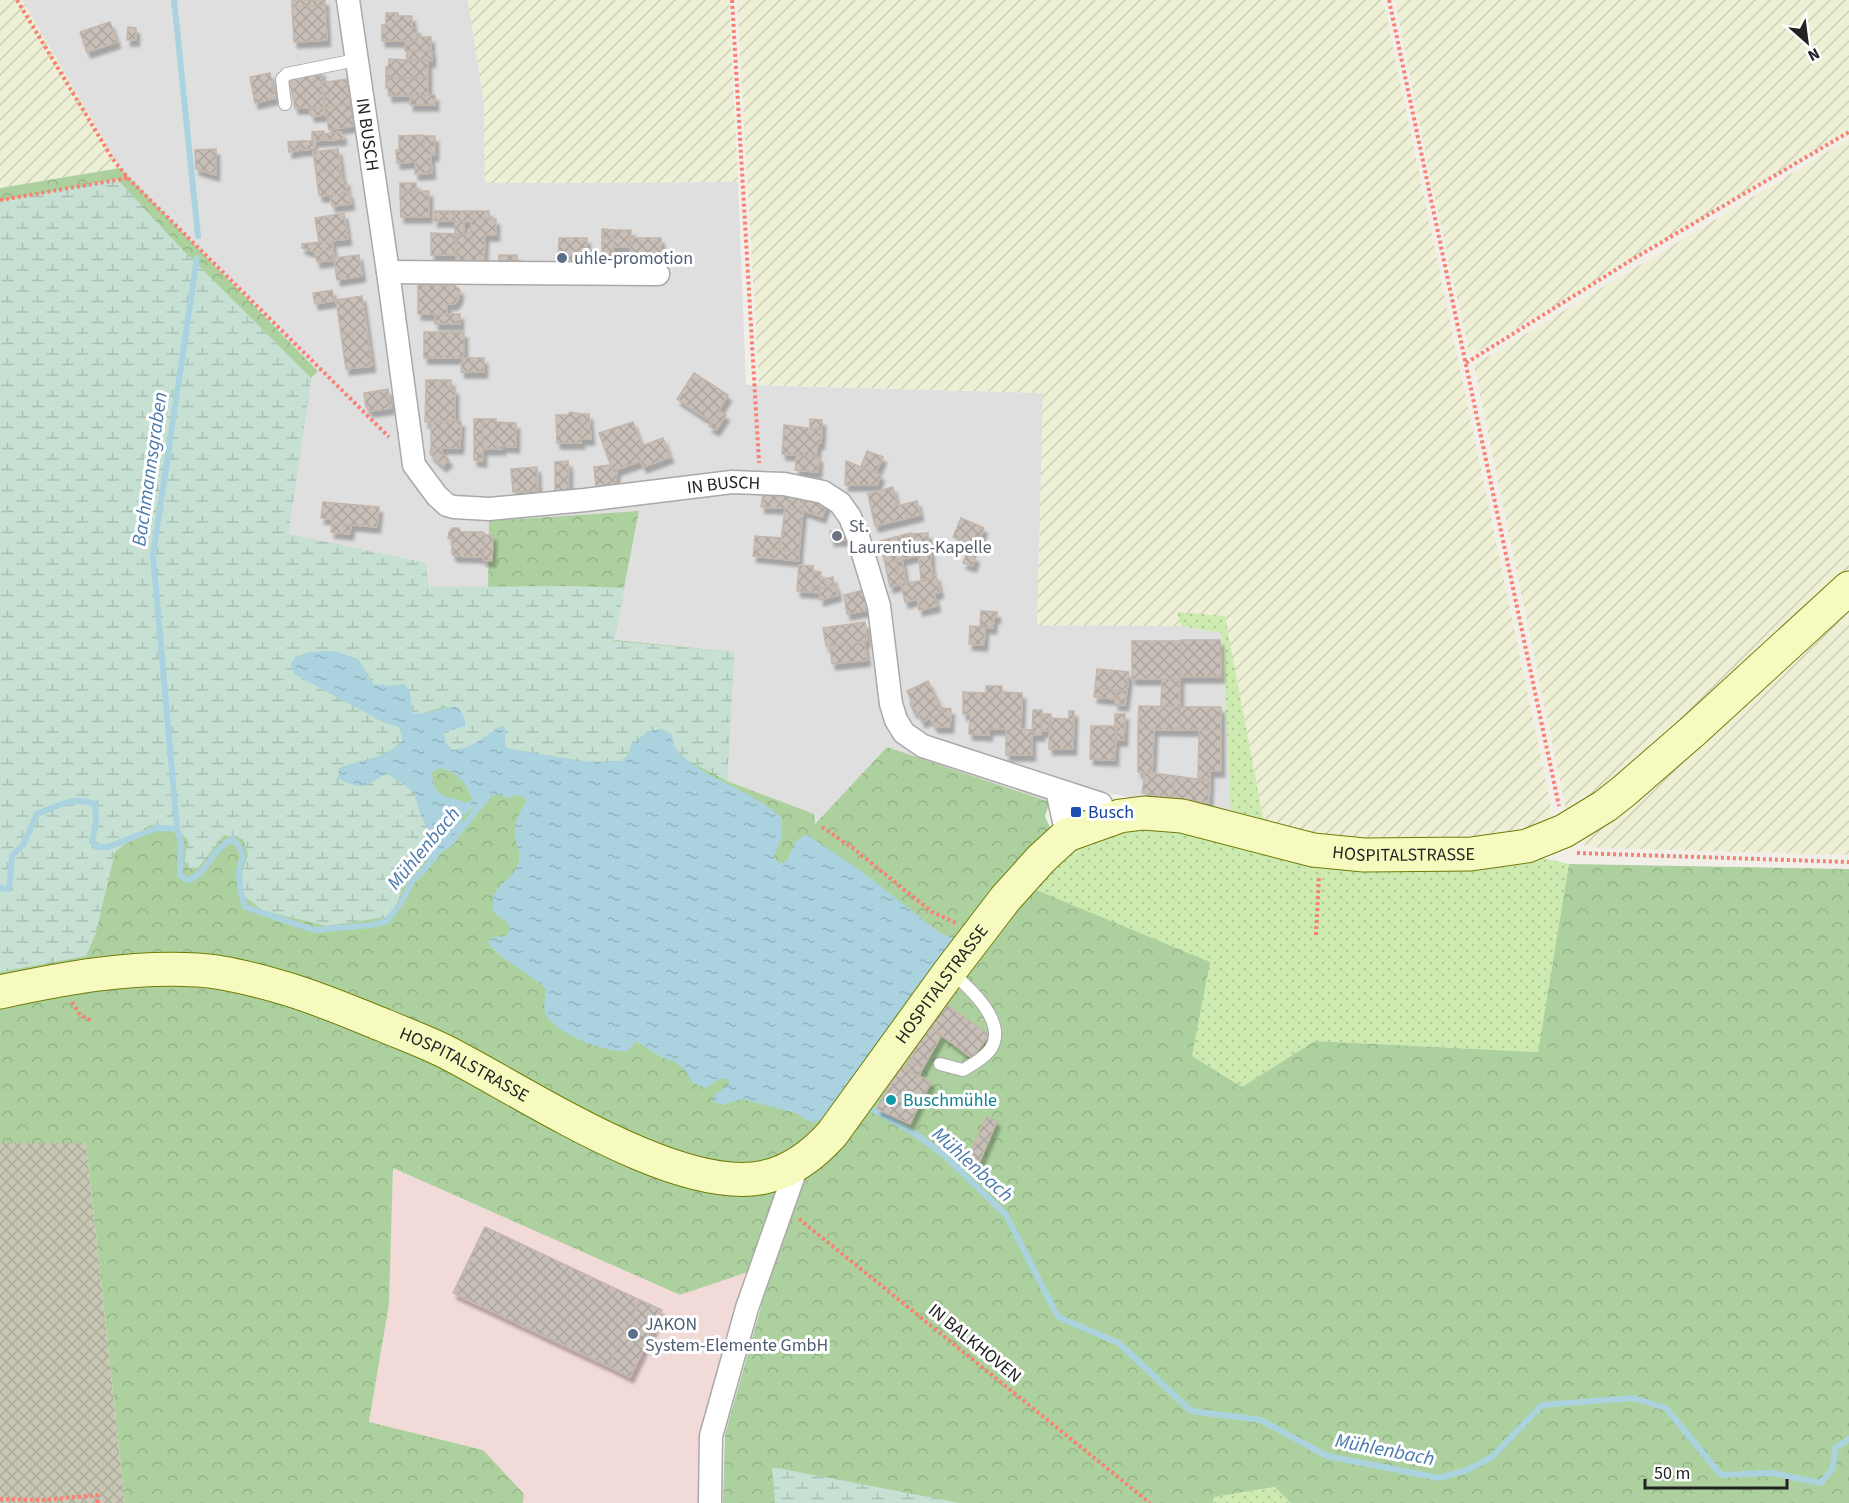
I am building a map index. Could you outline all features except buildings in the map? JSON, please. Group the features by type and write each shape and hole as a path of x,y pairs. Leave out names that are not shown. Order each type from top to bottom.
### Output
{"street":[{"name":"IN BUSCH","path":"348,0 414,465 437,496 447,505 454,507 489,509 732,482 784,484 823,492 840,503 850,517 858,537 879,606 891,704 896,720 904,733 922,746 1101,804 1107,820"},
{"path":"388,272 658,274"},
{"name":"HOSPITALSTRASSE","path":"0,992 68,978 145,969 200,970 275,985 309,995 444,1051 609,1140 659,1162 702,1174 741,1179 764,1178 798,1163 817,1151 832,1134 1005,899 1041,859 1067,835 1120,816 1144,813 1182,816 1321,850 1364,855 1471,854 1527,846 1564,831 1605,806 1693,732 1849,588"},
{"path":"1057,790 1067,835"},
{"path":"710,1503 711,1436 747,1308 798,1163"}],"lane":[{"path":"285,104 282,80 287,74 356,60"},
{"path":"940,1064 963,1070 990,1051 995,1039 990,1011 950,971"}],"path":[{"path":"17,0 112,158 128,178 390,438"},
{"path":"732,0 760,482"},
{"path":"1389,0 1564,831 1565,853 1849,862"},
{"path":"1466,363 1633,259 1849,132"},
{"path":"0,200 128,178"},
{"path":"822,827 854,849 932,912 978,934"},
{"path":"1316,935 1321,850"},
{"name":"IN BALKHOVEN","path":"782,1205 1150,1503"},
{"path":"0,1499 43,1500 97,1495 98,1503"}],"shaded area":[{"path":"0,0 22,0 120,168 0,188"},
{"path":"22,0 468,0 484,103 485,183 738,182 746,385 1044,393 1037,625 1181,626 1222,633 1231,818 1059,783 1050,802 887,747 814,825 813,814 727,781 734,652 614,641 639,512 488,590 429,587 425,563 288,534 311,378 318,370 120,168"},
{"path":"468,0 729,0 738,182 485,183 484,103"},
{"path":"737,0 1383,0 1550,801 1549,822 1515,833 1472,841 1373,843 1265,828 1225,617 1178,612 1181,626 1037,625 1043,393 759,385"},
{"path":"1395,0 1849,0 1849,130 1470,356 1431,181"},
{"path":"1849,139 1849,577 1615,789 1567,815 1474,365"},
{"path":"1849,603 1849,855 1599,848 1584,845 1584,841 1600,823"},
{"path":"0,1143 86,1143 125,1503 0,1503"},
{"path":"393,1168 680,1295 751,1271 704,1503 523,1503 524,1494 369,1422 389,1304"}],"green space":[{"path":"120,168 318,371 311,378 288,534 425,563 429,587 488,590 489,521 639,511 614,640 734,652 727,781 814,814 815,824 887,747 1050,802 1045,816 1053,835 1024,885 1210,962 1192,1056 1242,1087 1315,1041 1538,1052 1569,864 1849,869 1849,1503 1291,1503 1275,1487 1214,1497 1213,1503 723,1503 725,1434 772,1268 751,1271 680,1295 393,1168 389,1304 369,1422 483,1450 524,1494 523,1503 125,1503 86,1143 0,1143 0,188"},
{"path":"117,179 178,245 311,378 288,534 425,563 429,587 625,588 614,641 734,652 727,781 687,760 672,745 672,735 662,729 649,731 632,744 628,755 622,761 587,762 511,749 506,747 500,726 472,745 452,750 445,742 444,732 465,725 445,706 421,714 413,714 409,691 403,684 387,686 373,684 358,659 327,652 304,654 295,657 295,674 383,722 399,727 403,739 397,746 382,755 340,768 338,778 358,786 368,784 386,773 407,786 415,795 421,816 437,844 425,849 418,859 424,861 405,882 392,916 327,926 264,911 245,897 239,881 248,855 243,839 224,835 198,868 188,868 185,861 187,839 172,826 149,825 115,852 96,933 86,956 0,972 0,201"},
{"path":"1177,612 1225,616 1265,828 1231,818 1222,633 1181,626"},
{"path":"1123,825 1538,857 1569,864 1538,1052 1315,1041 1242,1087 1192,1056 1023,885 1056,854"},
{"path":"772,1467 960,1503 775,1503"},
{"path":"1276,1487 1291,1503 1213,1503 1214,1497"}],"water":[{"path":"335,651 358,659 373,684 387,686 403,684 409,690 413,714 458,707 465,719 465,726 444,732 445,742 452,750 472,745 500,726 506,729 506,747 511,749 587,762 622,761 628,755 632,745 649,731 662,729 672,735 673,745 689,762 759,801 782,818 782,836 774,856 779,864 787,861 795,842 806,834 857,868 940,933 954,939 947,948 943,962 843,1095 821,1120 811,1122 796,1113 742,1099 723,1105 712,1101 715,1094 729,1084 728,1078 718,1080 706,1088 693,1083 677,1063 661,1057 636,1041 628,1051 595,1046 569,1035 550,1020 544,1011 546,989 508,962 488,942 493,937 506,936 510,929 508,923 493,912 493,902 497,889 510,877 518,864 515,828 527,801 517,795 506,798 495,795 483,800 462,818 463,828 455,843 431,860 417,860 416,855 437,844 421,816 415,795 407,786 386,773 368,784 358,786 338,778 339,768 382,755 397,746 403,739 399,727 383,722 294,674 291,664 295,657 311,652","holes":["441,768 461,780 472,800 466,803 438,792 432,772"]}],"waterway":[{"name":"Bachmannsgraben","path":"174,0 198,236"},
{"name":"Bachmannsgraben","path":"177,829 153,555 197,258"},
{"name":"Mühlenbach","path":"458,833 487,797"},
{"name":"Mühlenbach","path":"0,888 9,889 12,856 23,845 37,814 59,805 80,801 95,804 96,823 92,842 97,847 108,847 157,828 177,829 181,842 180,876 189,880 196,876 220,848 232,839 239,846 243,856 239,870 240,889 245,907 314,930 372,925 387,921 401,903 411,883 436,856"},
{"name":"Mühlenbach","path":"865,1105 914,1133 944,1155 1006,1215 1058,1317 1119,1343 1191,1411 1261,1420 1327,1456 1439,1478 1467,1470 1492,1457 1542,1405 1633,1398 1666,1408 1721,1475 1772,1473 1821,1483 1833,1468 1835,1448 1849,1439"}],"place":[{"name":"uhle-promotion","path":"562,258"},
{"name":"St. Laurentius-Kapelle","path":"837,536"},
{"name":"Busch","path":"1076,812"},
{"name":"Buschmühle","path":"891,1100"},
{"name":"JAKON System-Elemente GmbH","path":"633,1334"}]}
